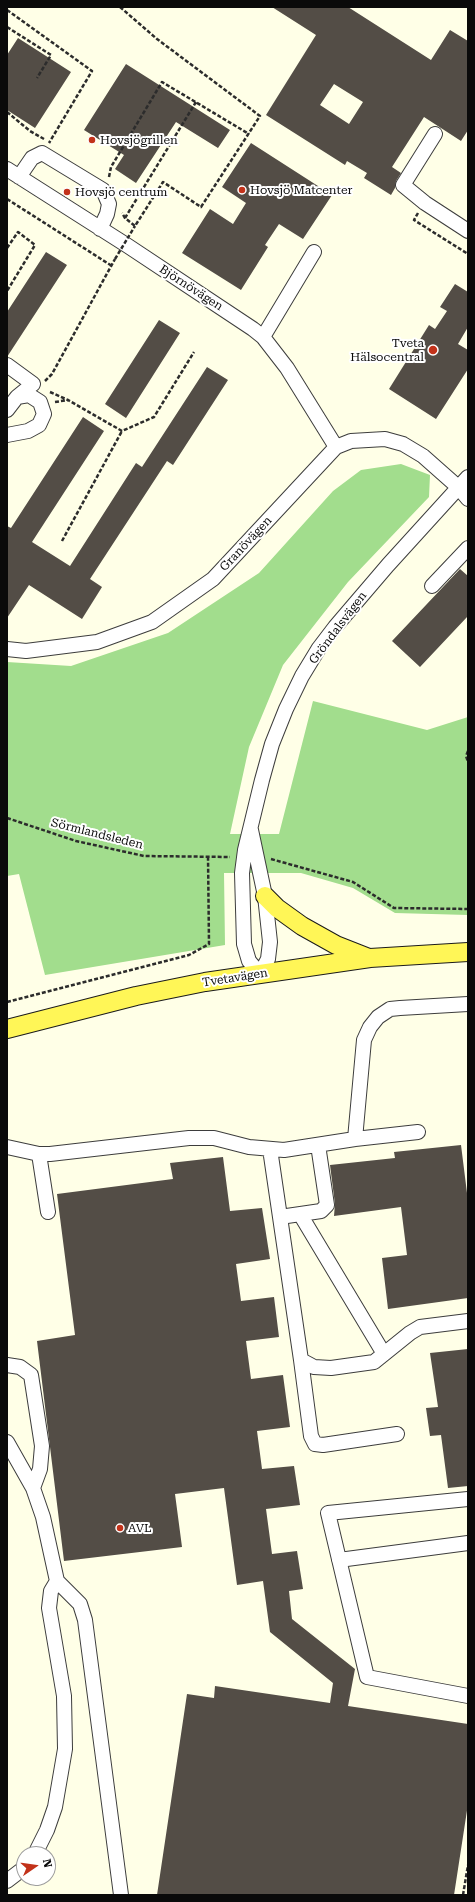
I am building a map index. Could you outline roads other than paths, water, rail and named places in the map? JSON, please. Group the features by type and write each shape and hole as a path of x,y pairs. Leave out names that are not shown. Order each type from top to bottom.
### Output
{"main road":[{"path":"265,896 277,908 302,926 336,945 370,958"},
{"name":"Tvetavägen","path":"7,1029 136,996 205,982 370,958 468,952"}],"street":[{"path":"434,134 403,185 425,203 468,231"},
{"path":"13,173 32,158 42,153 103,190 109,204 107,214 100,229"},
{"name":"Björnövägen","path":"13,173 253,329 263,337 287,368 336,447"},
{"path":"263,337 314,252"},
{"path":"7,365 36,386 17,397 7,410"},
{"path":"7,435 28,431 39,425 44,414 40,402 29,395 17,397"},
{"name":"Granövägen","path":"7,649 26,651 97,642 152,622 213,579 336,447 351,441 385,439 403,444 463,482 468,499"},
{"name":"Gröndalsvägen","path":"251,830 265,896 270,942 268,959 260,974 249,961 244,944 242,874 245,850 262,780 272,744 286,710 309,665 335,627 388,565 463,482"},
{"path":"432,586 468,548"},
{"path":"355,1139 364,1040 370,1027 378,1016 390,1009 468,1004"},
{"path":"7,1147 39,1154 62,1153 189,1138 214,1138 249,1147 284,1150 355,1139 418,1132"},
{"path":"280,1217 321,1211 327,1205 318,1145"},
{"path":"270,1149 311,1436 315,1444 323,1445 397,1434"},
{"path":"39,1154 48,1212"},
{"path":"300,1214 384,1354"},
{"path":"301,1360 314,1367 331,1368 374,1362 410,1333 420,1327 468,1321"},
{"path":"7,1365 20,1367 31,1375 42,1446 40,1469 33,1488"},
{"path":"7,1442 33,1488 43,1517 57,1581 80,1604 85,1620 121,1895"},
{"path":"468,1499 328,1513 367,1677 468,1696"},
{"path":"339,1560 468,1543"},
{"path":"39,1846 47,1830 55,1807 65,1749 64,1696 49,1608 51,1591 57,1581"},
{"path":"7,1881 16,1874"}],"place":[{"name":"Hovsjögrillen","path":"92,140"},
{"name":"Hovsjö Matcenter","path":"242,190"},
{"name":"Hovsjö centrum","path":"67,192"},
{"name":"Tveta Hälsocentral","path":"433,350"},
{"name":"AVL","path":"120,1528"}]}
